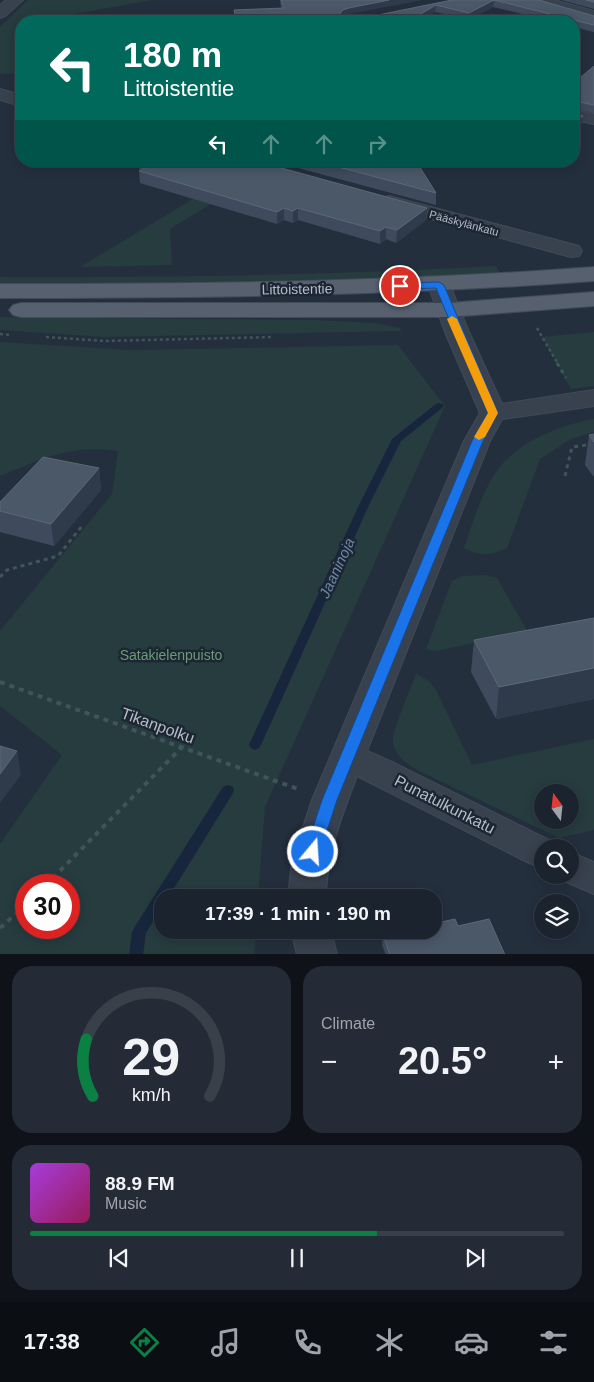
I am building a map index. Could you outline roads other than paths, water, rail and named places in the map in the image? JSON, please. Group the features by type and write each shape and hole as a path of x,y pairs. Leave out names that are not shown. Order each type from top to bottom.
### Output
{"main road":[{"name":"Littoistentie","path":"0,290 264,290 439,285 594,274"},
{"name":"Littoistentie","path":"0,310 449,310 594,299"}],"street":[{"path":"0,14 15,0"},
{"path":"537,0 594,16"},
{"path":"0,88 15,85"},
{"path":"0,94 15,98"},
{"path":"580,116 594,119"},
{"name":"Pääskylänkatu","path":"375,198 571,251"},
{"path":"439,285 493,413"},
{"path":"493,413 594,398"},
{"path":"306,889 313,852 330,800 477,441 493,413"},
{"name":"Punatulkunkatu","path":"348,757 389,775 534,849"},
{"path":"579,872 594,879"},
{"path":"313,939 317,954"}],"waterway":[{"name":"Jaaninoja","path":"255,745 364,505 397,439 439,406"},
{"name":"Jaaninoja","path":"136,954 139,932 228,790"}],"park label":[{"name":"Satakielenpuisto","path":"171,655"}]}
